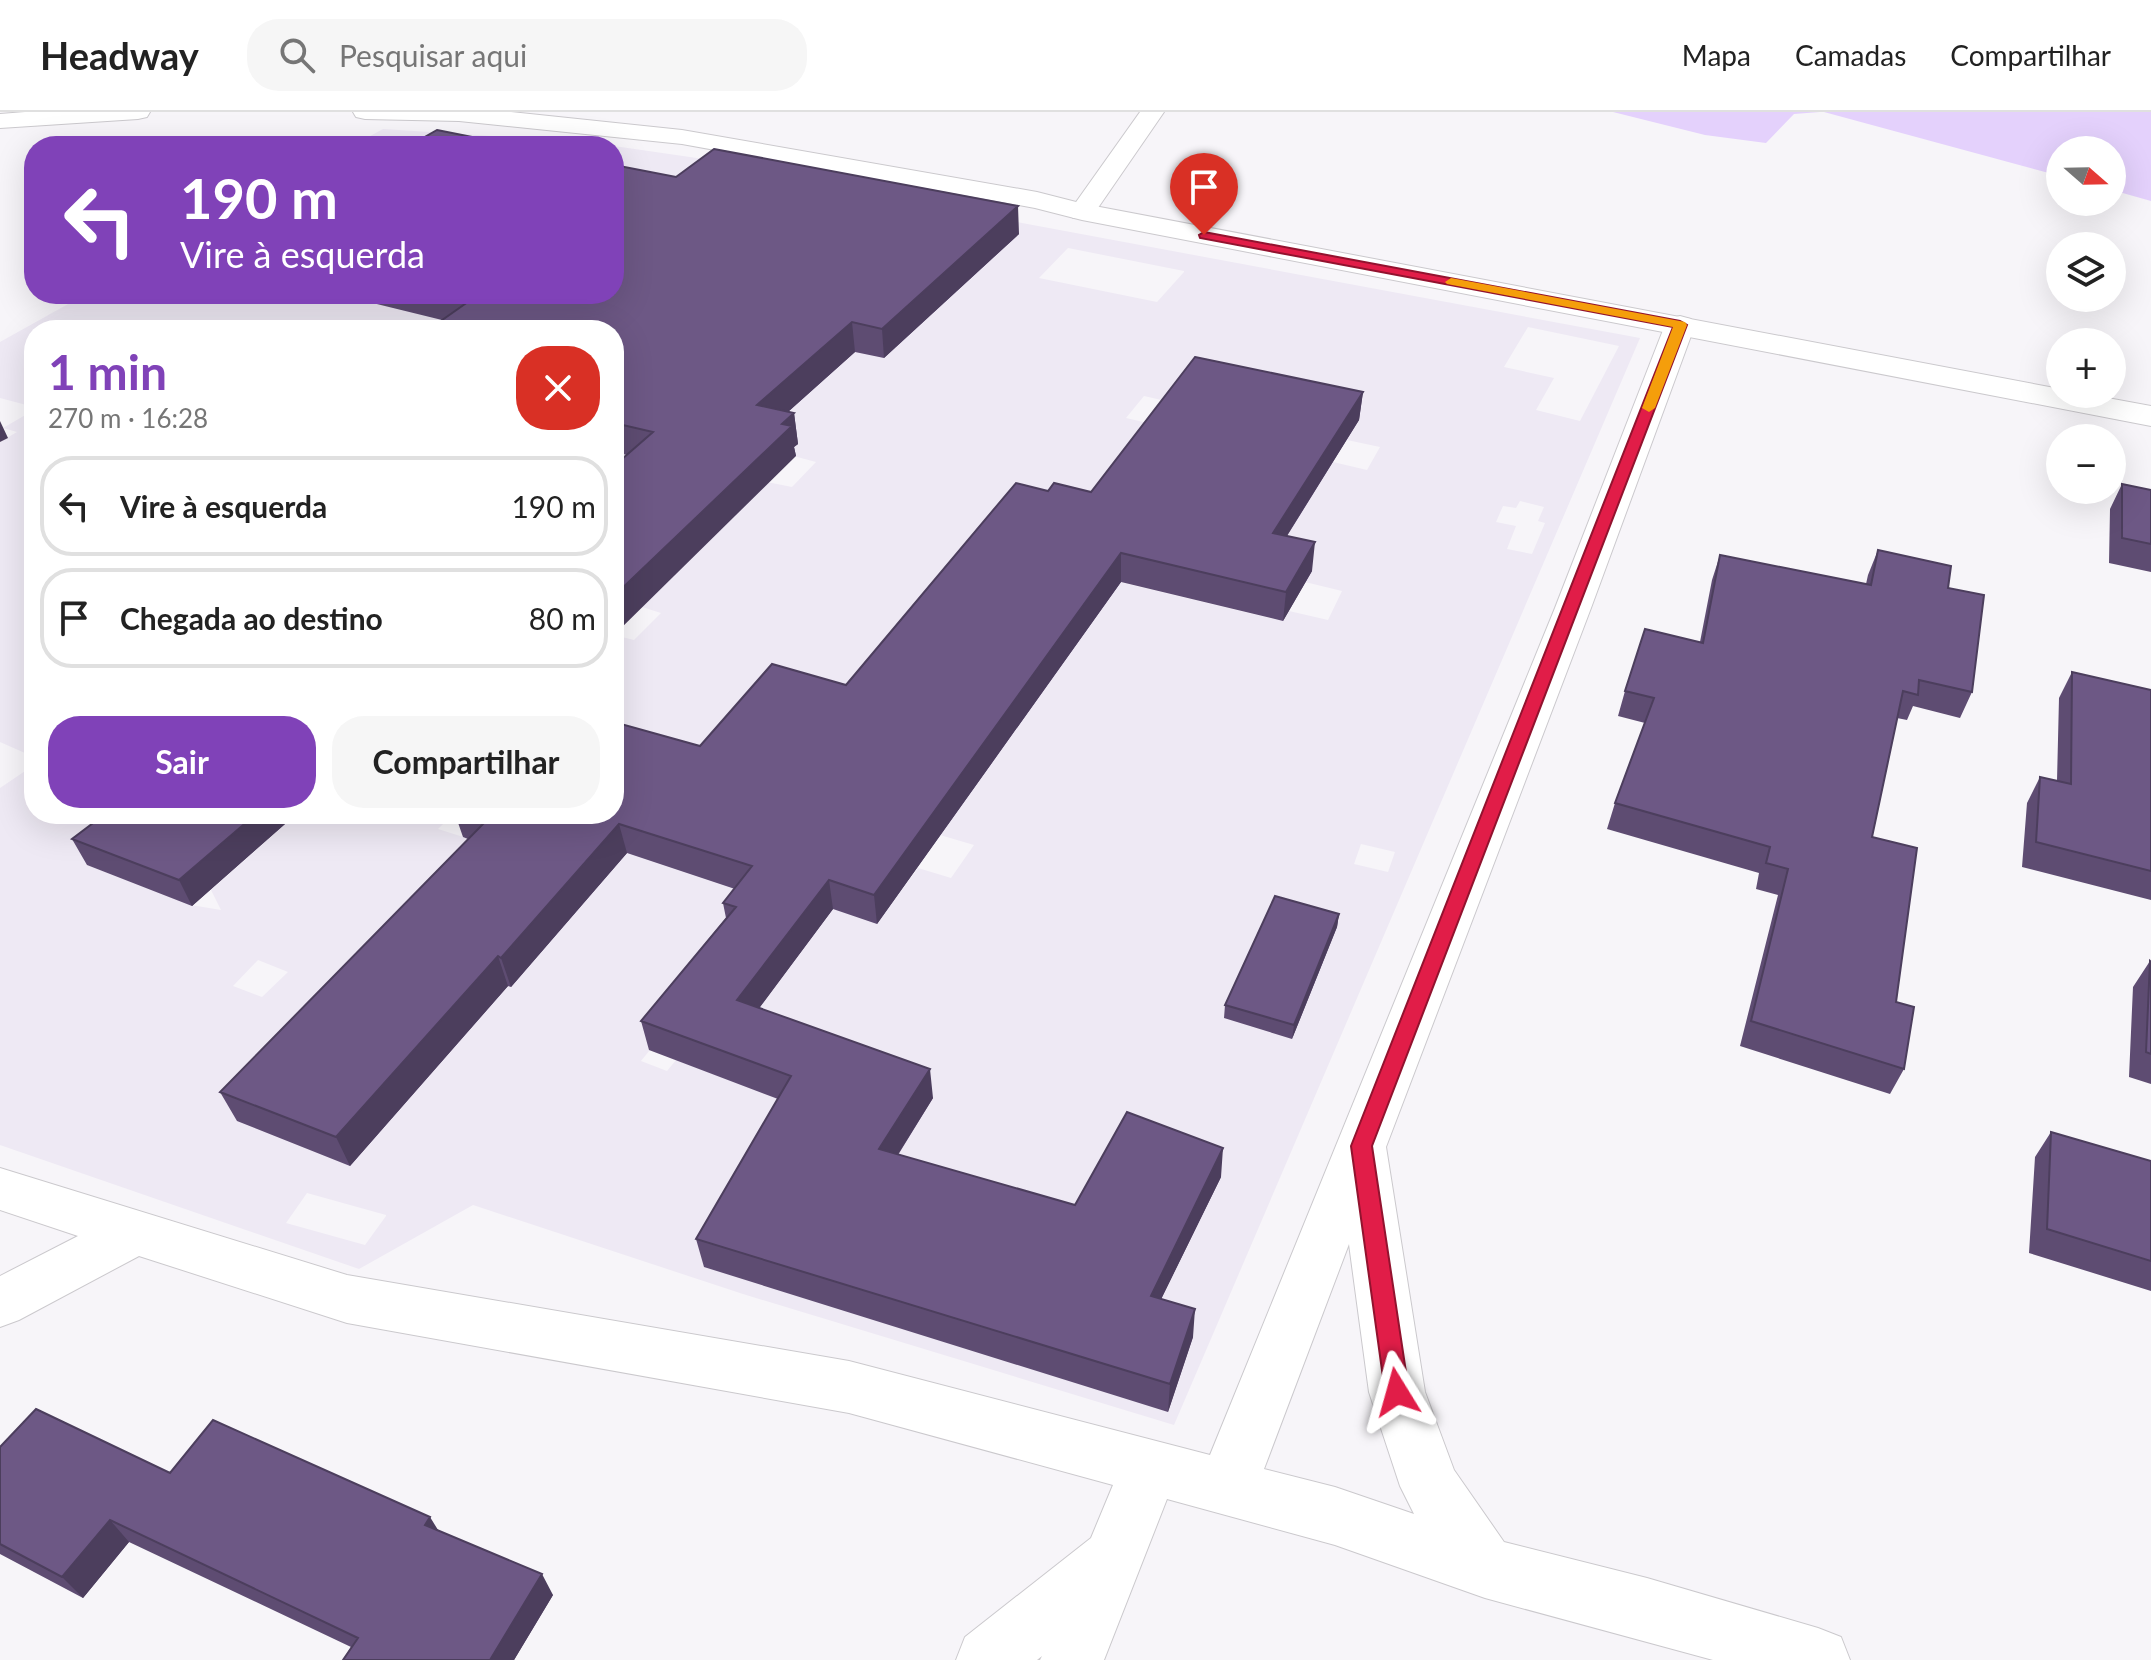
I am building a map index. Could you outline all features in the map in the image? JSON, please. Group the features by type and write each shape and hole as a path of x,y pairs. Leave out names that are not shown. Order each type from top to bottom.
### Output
{"street":[{"path":"0,121 138,112"},
{"path":"365,112 459,114 682,137 1037,200 1082,212 2151,416"},
{"path":"1082,212 1152,112"},
{"path":"1227,1487 1680,325"},
{"path":"1362,1146 1397,1392 1430,1486 1485,1568"},
{"path":"0,1189 347,1299 849,1387 1335,1516 1485,1568 1647,1609 1818,1660"},
{"path":"0,1303 137,1231"},
{"path":"1072,1660 1150,1467"},
{"path":"988,1660 1113,1557"},
{"path":"1647,1609 1699,1660"}],"shaded area":[{"path":"1613,112 1820,112 1794,114 1766,143 1705,135"},
{"path":"1824,112 2151,112 2151,201 2126,194 2126,136 2046,136 2046,172"},
{"path":"383,129 492,136 370,136"},
{"path":"624,147 766,168 1022,223 1640,338 1174,1425 743,1294 473,1205 359,1269 0,1145 0,788 24,772 24,824 114,824 87,865 191,905 221,910 211,890 284,825 282,824 443,824 438,829 498,848 580,824 624,824 624,638 634,640 661,613 642,607 624,559 624,454 792,487 816,462 786,454 797,443 624,336 624,320 39,320 68,304 624,304","holes":["1068,248 1184,271 1157,302 1039,278","1528,327 1619,346 1580,421 1536,410 1554,378 1504,367","1144,396 1179,404 1358,419 1347,440 1380,447 1367,470 1333,462 1318,486 1146,448 1161,426 1126,418","1520,501 1544,507 1538,521 1545,523 1532,554 1507,549 1516,526 1496,522 1503,506 1516,508","1019,558 1311,570 1305,582 1342,591 1328,620 1289,611 1283,621","940,835 974,845 951,878 918,868 877,924 843,896 758,896 714,881","1361,844 1395,852 1388,872 1354,864","1273,909 1337,927 1292,1038","258,960 288,972 262,997 233,986","684,1008 903,1145 676,1060 667,1071 641,1061","307,1193 386,1215 365,1245 286,1223"]},
{"path":"24,329 24,404 0,398 0,342"},
{"path":"24,416 24,753 0,742 0,442 17,432 3,428"}],"building":[{"path":"437,130 467,136 426,136"},
{"path":"714,149 1018,206 882,329 852,322 757,405 794,413 782,424 792,426 624,586 624,457 653,432 624,425 624,320 442,320 465,304 624,304 624,167 676,177"},
{"path":"1195,357 1363,392 1273,533 1315,542 1286,592 1121,553 874,895 829,880 737,1000 930,1069 879,1149 1075,1205 1127,1112 1223,1148 1151,1296 1195,1309 1170,1384 696,1239 791,1076 641,1021 736,907 723,903 752,866 619,824 624,824 624,725 700,746 772,664 846,685 1016,483 1048,491 1054,483 1091,492"},
{"path":"2126,485 2151,490 2151,544 2122,538 2122,504 2126,504"},
{"path":"1878,550 1951,566 1948,588 1984,595 1972,692 1919,680 1918,695 1903,691 1872,837 1917,848 1896,1002 1914,1007 1904,1069 1751,1021 1788,869 1766,863 1770,847 1615,803 1654,698 1625,691 1645,629 1703,643 1720,555 1871,585"},
{"path":"2072,672 2151,690 2151,871 2036,842 2040,777 2071,784"},
{"path":"92,824 244,824 179,880 72,839"},
{"path":"483,824 619,824 336,1137 220,1092"},
{"path":"1275,896 1339,914 1294,1025 1225,1005"},
{"path":"2151,962 2151,1054 2146,1052"},
{"path":"2051,1132 2151,1161 2151,1261 2047,1229"},
{"path":"36,1409 170,1473 213,1420 430,1517 425,1525 542,1574 490,1660 343,1660 358,1638 110,1520 62,1577 0,1544 0,1447"}],"slow traffic":[{"path":"1451,282 1680,325 1649,408"}],"route":[{"path":"1204,235 1680,325 1573,608 1362,1146 1397,1392"}]}
